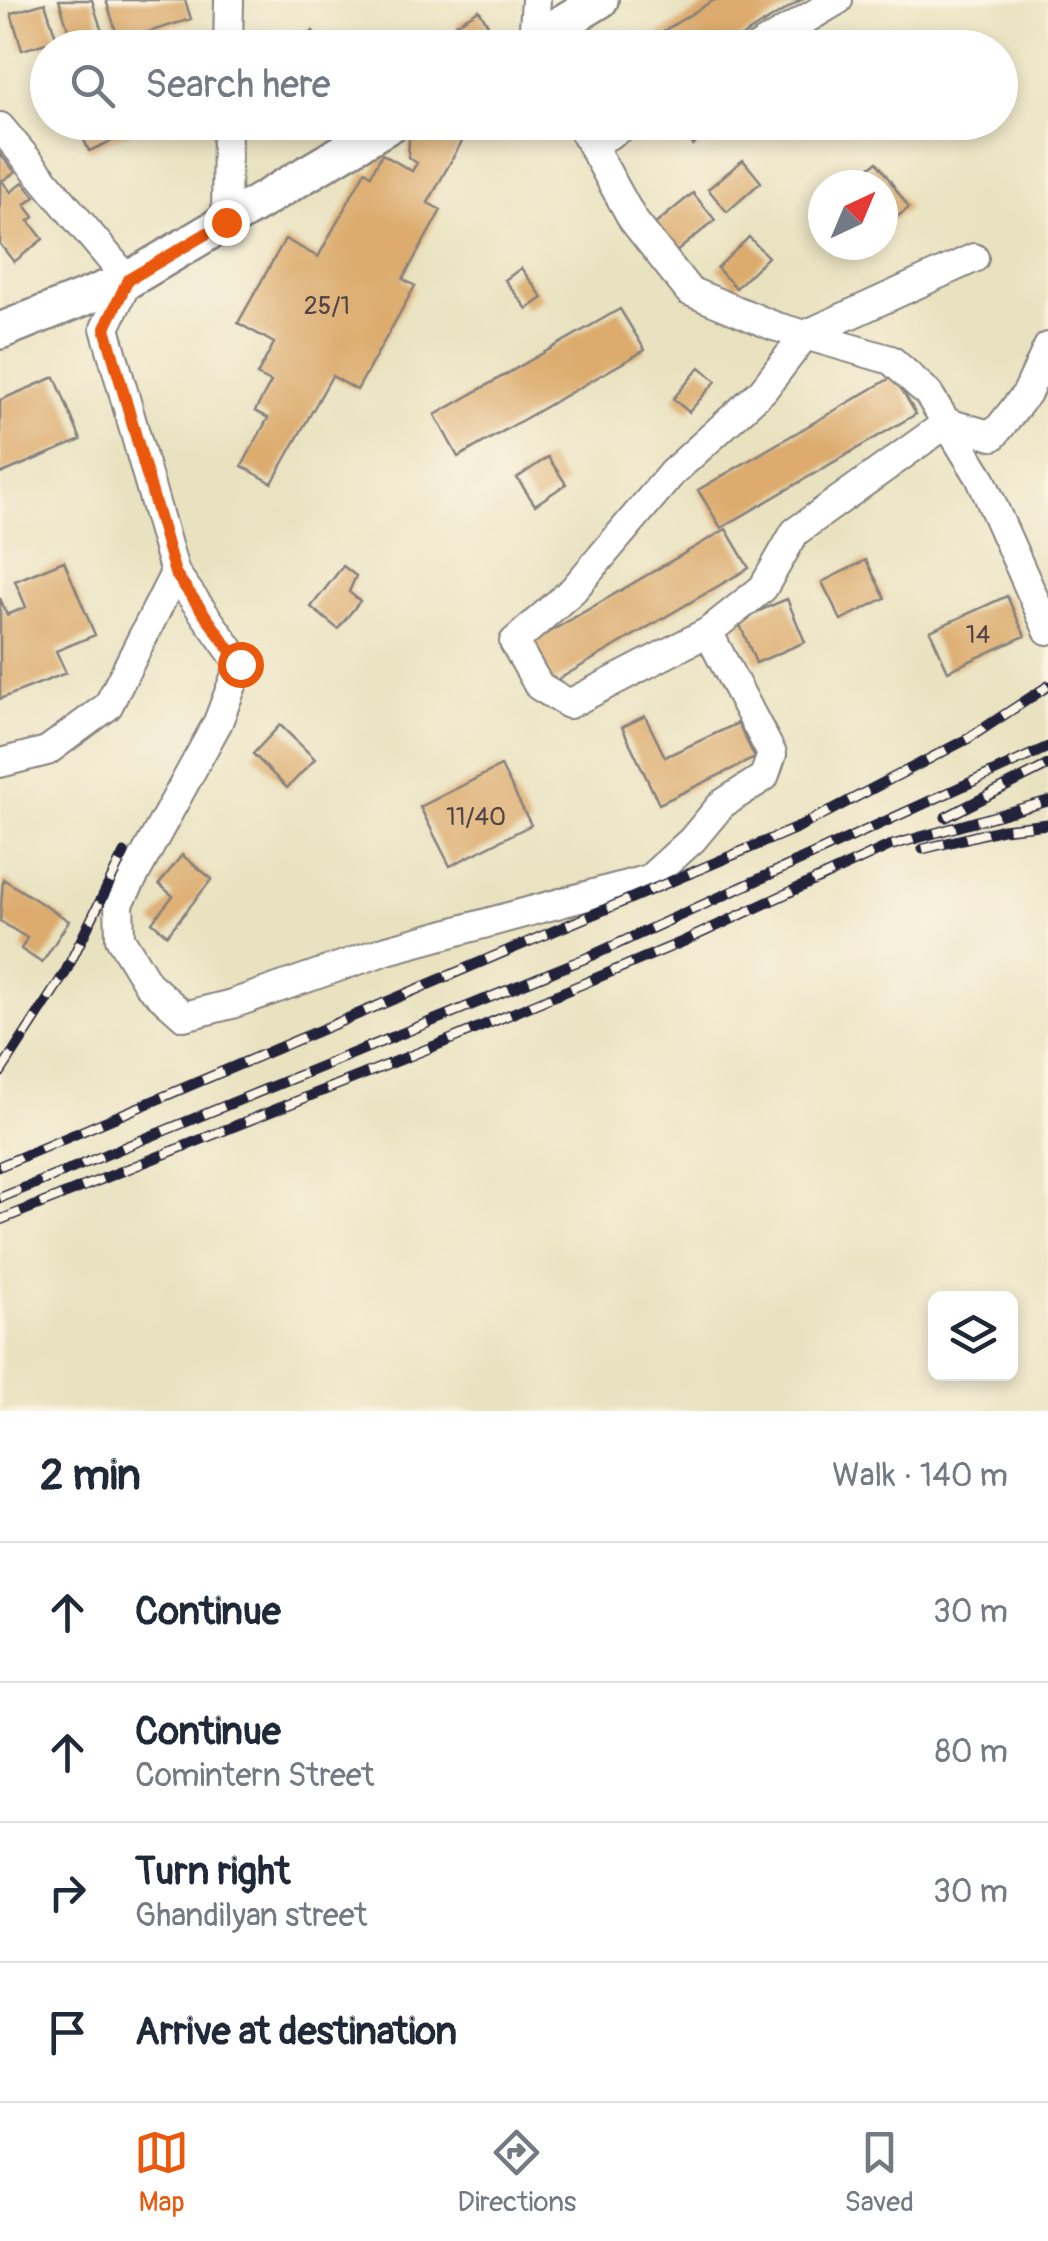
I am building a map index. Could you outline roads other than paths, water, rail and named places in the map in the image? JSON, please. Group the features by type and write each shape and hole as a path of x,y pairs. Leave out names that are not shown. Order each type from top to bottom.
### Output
{"main road":[{"path":"554,30 600,0"},
{"path":"0,331 128,280 364,140"}],"street":[{"path":"228,30 229,0"},
{"path":"533,30 536,0"},
{"path":"787,30 838,0"},
{"path":"0,127 128,280 105,328 175,573 240,664 218,722 120,902 120,938 148,984 184,1016 232,1004 388,950 649,878 692,840 722,804 764,777 772,754 708,632"},
{"path":"226,222 227,140"},
{"path":"588,140 633,220 688,291 805,335 891,360 928,393 980,478 1048,630"},
{"path":"947,423 796,532 763,588 708,632 569,704 539,686 514,642 573,590 672,473 764,390 805,335 974,258"},
{"path":"947,423 992,436 1027,394 1048,347"},
{"path":"0,763 48,751 108,706 175,573"}],"railway":[{"path":"0,1166 799,827 969,738 1048,686"},
{"path":"0,1198 591,956 1048,747"},
{"path":"946,817 1048,765"},
{"path":"0,1220 442,1043 682,942 889,846 1048,801"},
{"path":"923,849 1003,829 1048,824"},
{"path":"0,1073 65,973 124,853"}]}
